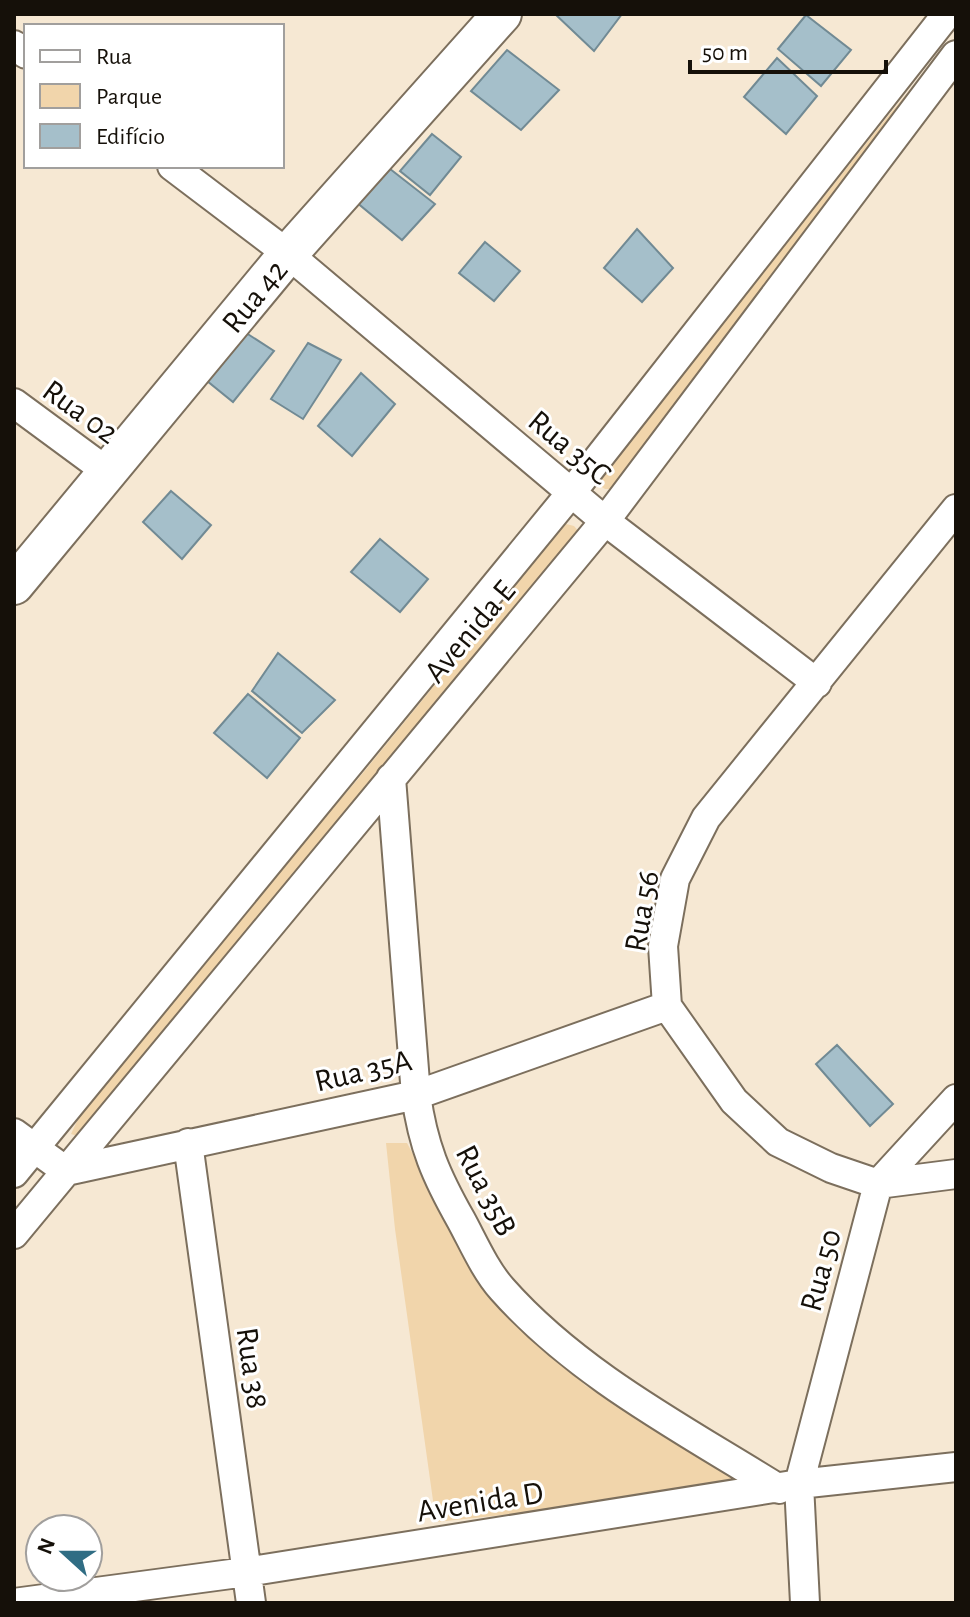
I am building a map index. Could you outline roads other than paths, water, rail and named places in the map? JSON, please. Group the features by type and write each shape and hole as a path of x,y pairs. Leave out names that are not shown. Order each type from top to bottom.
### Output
{"street":[{"name":"Rua 42","path":"14,585 288,254 496,16"},
{"name":"Avenida E","path":"14,1173 24,1140 571,493 939,25"},
{"name":"Avenida E","path":"14,1234 605,521 956,55"},
{"name":"Rua 35C","path":"175,168 288,254 605,521 817,683"},
{"name":"Rua 02","path":"14,403 109,473"},
{"name":"Rua 56","path":"667,1006 663,946 675,879 706,818 956,509"},
{"name":"Rua 35B","path":"391,778 416,1095 421,1129 435,1174 500,1287 553,1339 611,1384 789,1486"},
{"path":"667,1006 734,1101 778,1142 831,1168 878,1184 956,1174"},
{"name":"Rua 35A","path":"66,1171 416,1095 667,1006"},
{"name":"Rua 50","path":"805,1603 789,1486 878,1184 956,1099"},
{"path":"24,1140 66,1171"},
{"name":"Rua 38","path":"188,1143 251,1603"},
{"name":"Avenida D","path":"14,1603 246,1572 789,1486 956,1467"}]}
